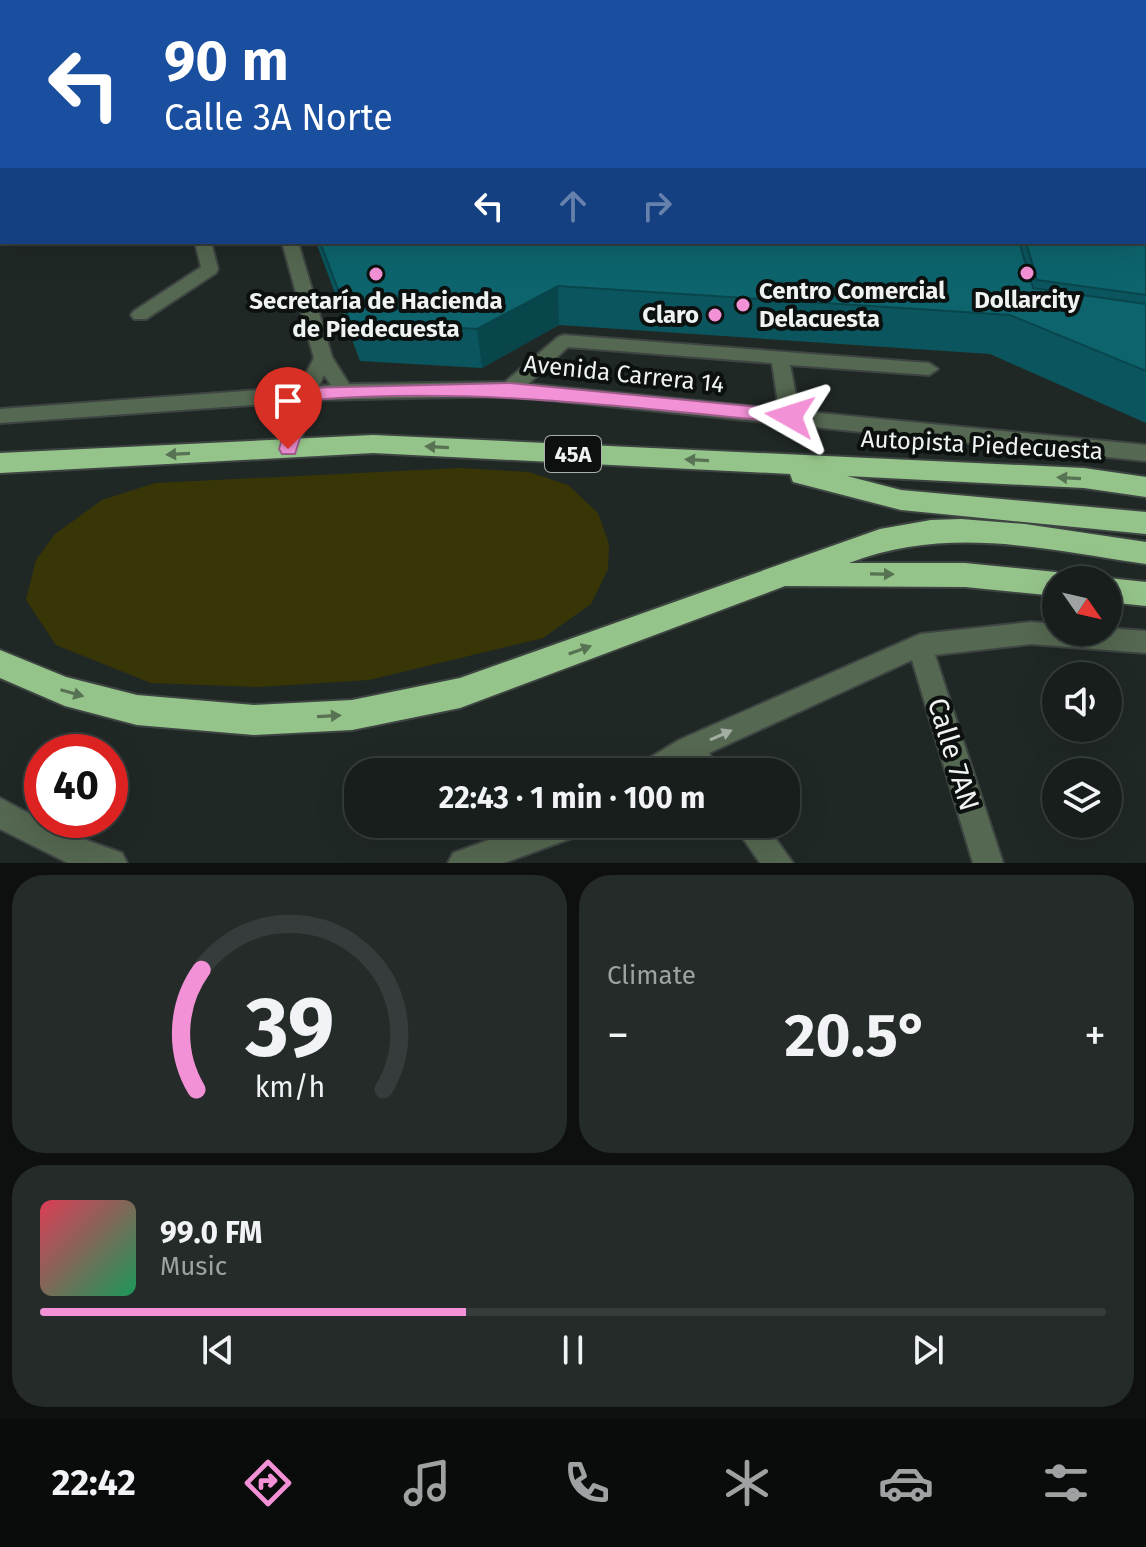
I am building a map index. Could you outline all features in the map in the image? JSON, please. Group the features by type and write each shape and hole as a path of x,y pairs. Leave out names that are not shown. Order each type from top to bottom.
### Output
{"highway":[{"name":"Autopista Piedecuesta","path":"0,463 373,444 1084,478 1146,487"},
{"path":"753,463 901,500 1146,523"},
{"path":"0,664 65,691 137,710 254,720 352,715 460,693 784,574 907,534 957,532 1034,536 1146,553"},
{"path":"784,574 965,575 1042,583"},
{"path":"1122,591 1146,594"}],"street":[{"path":"140,315 210,269 204,244"},
{"path":"291,244 323,358 344,391"},
{"path":"510,389 564,341 929,369"},
{"path":"288,449 305,394 323,358"},
{"path":"780,358 790,416"},
{"name":"Avenida Carrera 14","path":"0,416 344,391 510,389 1146,453"},
{"path":"674,758 688,749 920,645 1031,633 1146,642"},
{"name":"Calle 7AN","path":"920,645 988,863"},
{"path":"688,749 695,758"},
{"path":"0,812 34,835 66,850 112,863"},
{"path":"463,863 534,838"},
{"path":"758,838 778,863"}],"shaded area":[{"path":"460,468 529,472 568,485 598,513 609,544 608,569 591,604 543,638 369,680 258,687 151,683 56,645 26,600 36,560 55,534 102,500 155,483"}],"building":[{"path":"321,244 1020,244 1033,288 1146,304 1146,371 1010,315 558,286 477,329 350,321"},
{"path":"1027,244 1146,244 1146,295 1037,280"}],"place":[{"name":"Dollarcity","path":"1027,273"},
{"name":"Secretaría de Hacienda de Piedecuesta","path":"376,274"},
{"name":"Centro Comercial Delacuesta","path":"743,305"},
{"name":"Claro","path":"715,315"}],"route":[{"path":"288,449 305,394 344,391 510,389 790,416"}]}
